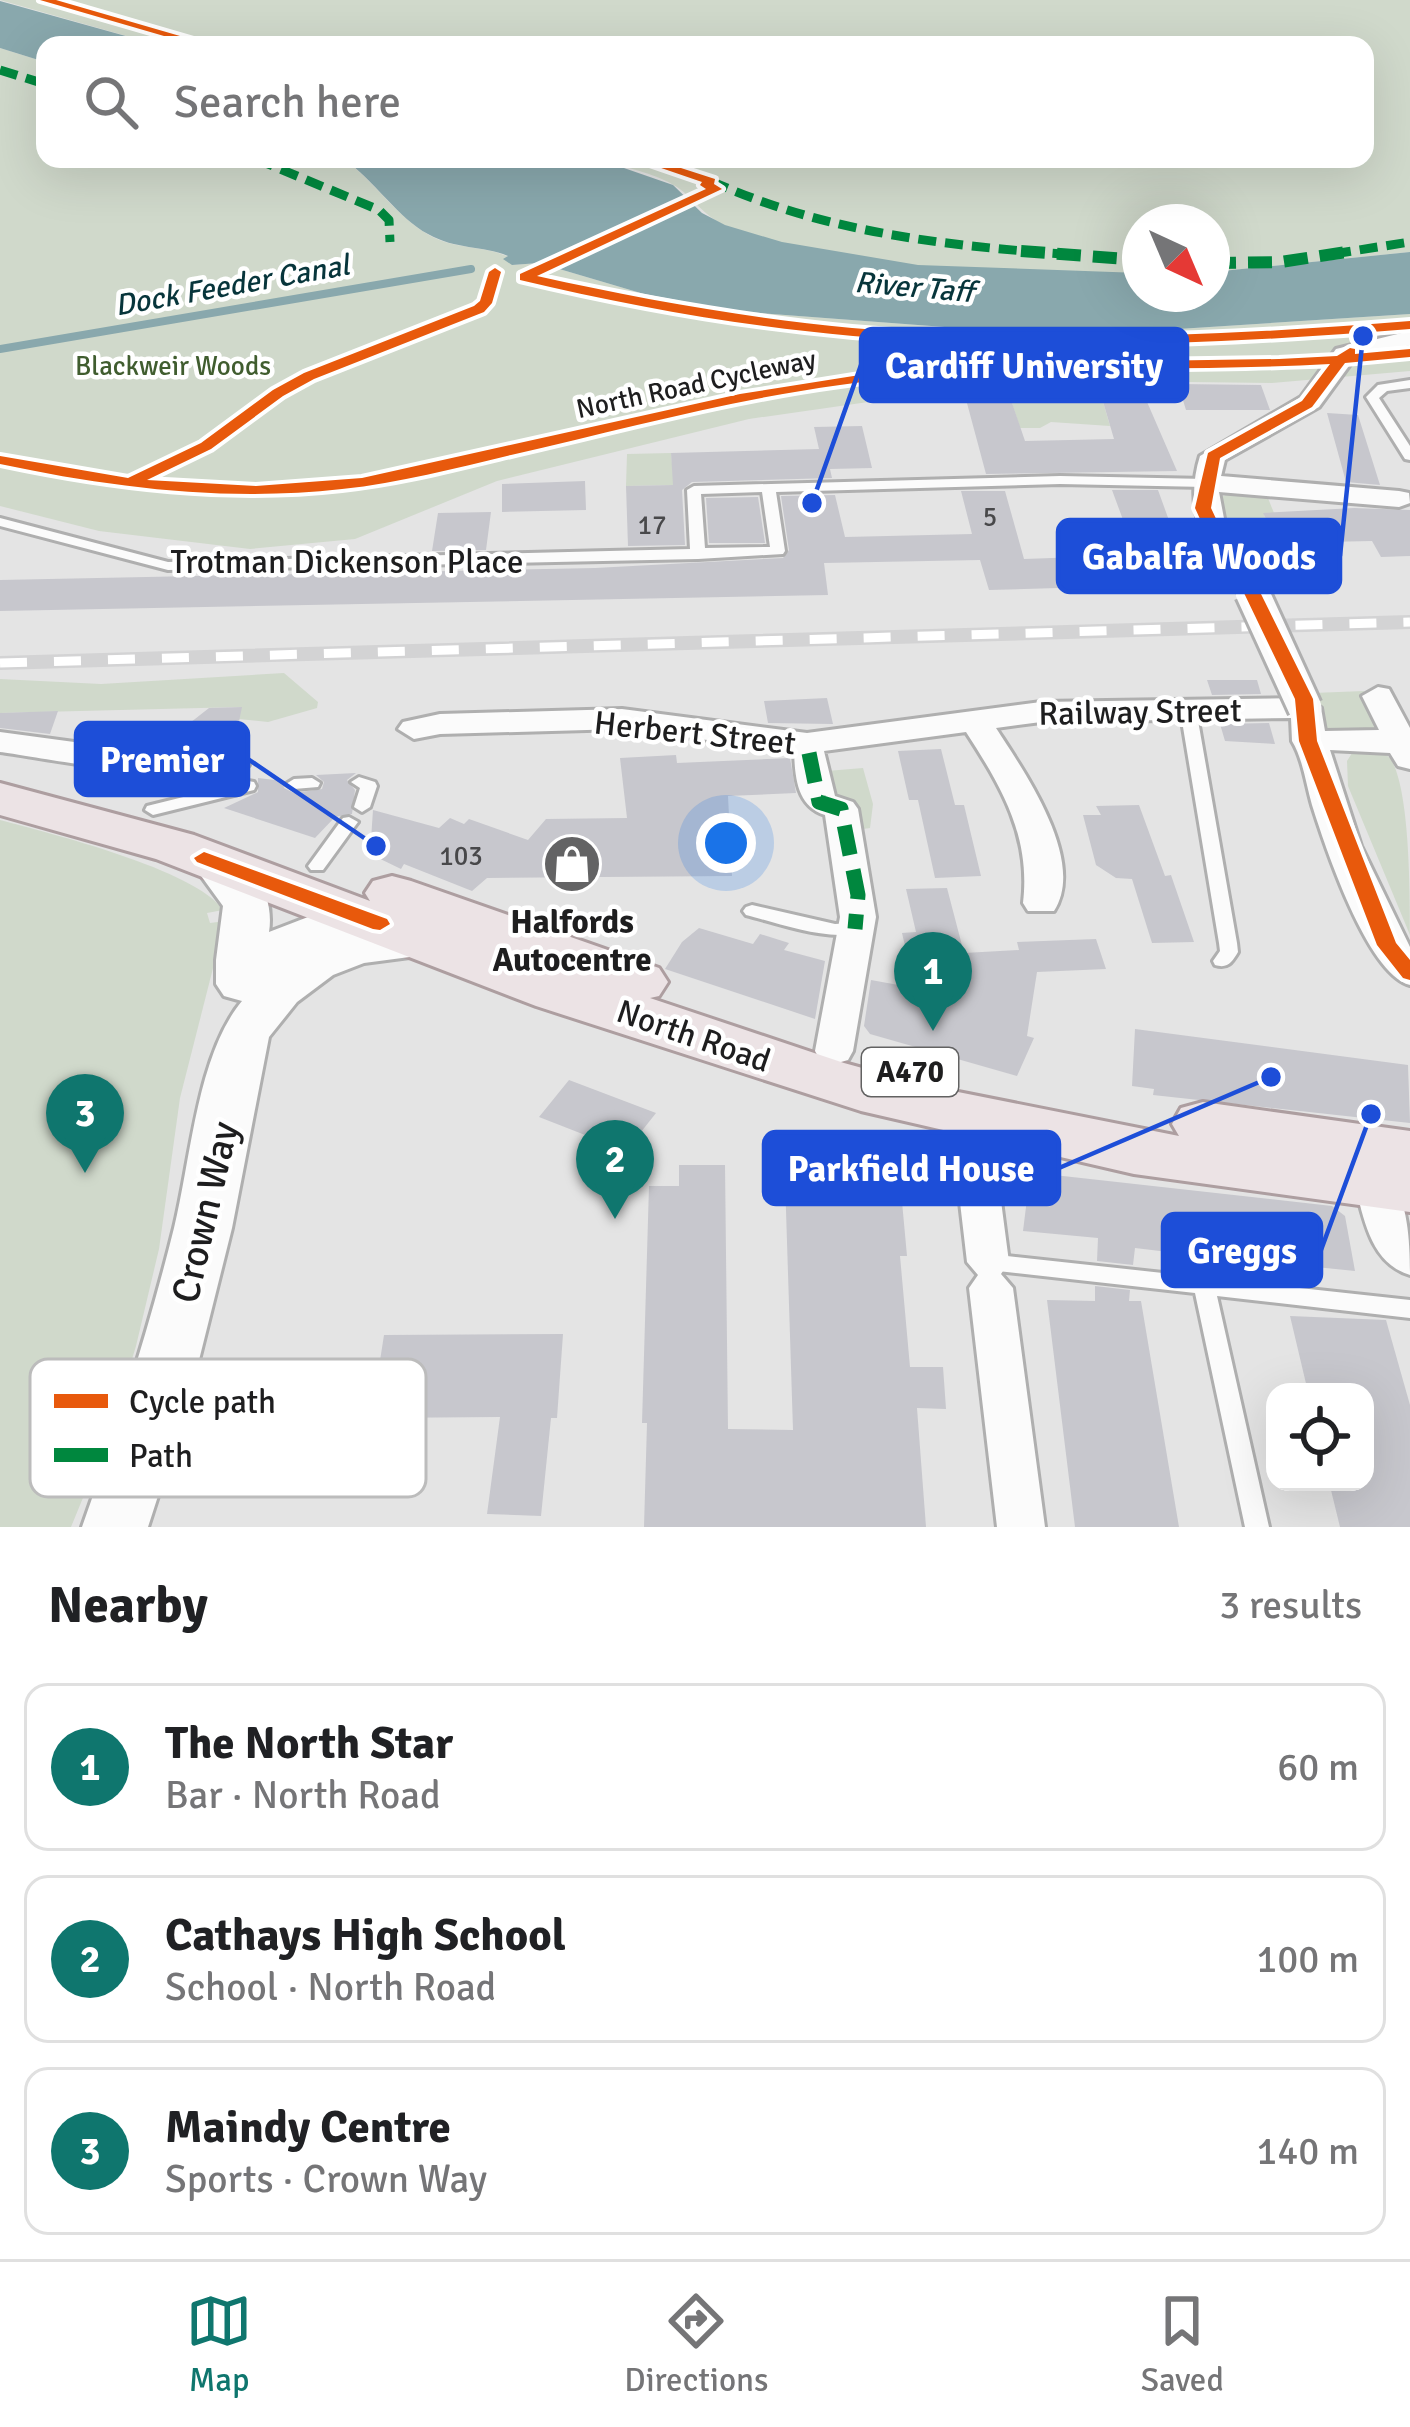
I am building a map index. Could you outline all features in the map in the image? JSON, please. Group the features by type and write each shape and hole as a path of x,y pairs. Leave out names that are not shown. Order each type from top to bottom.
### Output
{"main road":[{"name":"North Road","path":"18,769 153,810 332,835 426,925 557,992 621,1007 804,1072 970,1117 1187,1158 1399,1176"},
{"name":"North Road","path":"18,769 99,824 358,914 426,925 834,1051 1018,1098 1399,1176"}],"street":[{"path":"1410,338 1346,354 1300,410 1213,456 1203,508 1224,554 1252,592 1307,725 1387,946 1410,973"},
{"path":"1206,483 1405,499"},
{"path":"1378,696 1407,753"},
{"name":"Railway Street","path":"975,721 1041,712 1188,709 1307,725 1379,740 1407,753"},
{"name":"Herbert Street","path":"414,729 440,724 622,719 807,743 975,721"},
{"path":"975,721 1031,812 1047,876 1041,902"},
{"path":"809,753 819,802 841,809 858,895 834,1051"},
{"path":"18,769 178,766 236,788"},
{"name":"Crown Way","path":"215,862 237,884 250,913 240,961 245,972 235,1015 244,1033"},
{"path":"245,972 295,938 358,914"},
{"name":"Crown Way","path":"169,1359 244,1033 279,990 315,962 426,925"},
{"path":"970,1117 1021,1527"},
{"path":"1399,1176 1388,1234 1410,1259"},
{"name":"Crown Way","path":"115,1527 125,1497"}],"lane":[{"path":"1410,384 1383,388 1372,397 1410,456"},
{"path":"698,555 694,490 1154,479 1206,483"},
{"name":"Trotman Dickenson Place","path":"0,523 168,566 778,551 768,488"},
{"path":"1188,709 1228,943 1229,952 1222,961"},
{"path":"359,782 369,786 362,806"},
{"path":"153,810 236,788"},
{"path":"752,911 835,930 855,929"},
{"path":"989,1275 1204,1287 1410,1309"},
{"path":"1204,1287 1257,1527"}],"green space":[{"path":"0,0 1410,0 1410,252 1230,270 1230,204 1122,204 1122,273 1038,273 877,262 775,242 727,226 668,182 629,168 1374,168 1374,36 126,36"},
{"name":"Blackweir Woods","path":"0,48 36,59 36,168 354,168 407,219 439,240 499,253 509,257 512,265 539,263 644,294 734,311 971,329 1147,331 1410,314 1410,371 1272,383 1022,380 749,419 497,481 355,539 250,549 99,531 0,506"},
{"path":"1099,388 1110,426 1051,422 1040,428 1020,428 1008,391"},
{"path":"671,453 674,485 626,486 627,454"},
{"path":"1265,491 1274,513 1264,515 1278,543 1232,539 1217,513 1219,498 1232,492"},
{"path":"284,673 318,702 317,708 268,722 239,719 241,707 0,713 0,679 101,684"},
{"path":"1364,691 1381,724 1378,728 1326,728 1313,693"},
{"path":"1354,750 1386,755 1397,772 1408,841 1410,935 1348,786 1347,761"},
{"path":"863,768 873,804 870,828 856,830 829,794 827,771"},
{"path":"0,820 154,867 208,895 223,910 207,913 210,923 225,921 180,1098 159,1249 132,1359 30,1359 30,1497 83,1497 71,1527 0,1527"}],"water":[{"path":"0,1 126,36 36,36 36,59 0,48"},
{"name":"River Taff","path":"355,168 624,168 673,185 702,213 725,225 782,242 918,265 1122,272 1122,312 1230,312 1230,270 1410,252 1410,314 1147,331 971,329 734,311 644,294 539,263 512,265 503,259 508,256 438,239 407,219"}],"building":[{"path":"1178,384 1261,385 1270,410 1186,410"},
{"path":"1099,388 1141,388 1177,471 986,474 964,392 1008,391 1025,441 1114,439"},
{"path":"1327,413 1358,415 1380,485 1346,482"},
{"path":"862,426 872,468 830,469 832,478 692,482 682,490 685,545 628,546 626,486 673,485 671,453 819,449 814,427"},
{"path":"585,481 586,510 502,512 502,484"},
{"path":"1112,490 1158,490 1192,584 989,590 980,560 824,563 828,595 0,611 0,580 595,568 783,558 789,550 781,496 835,495 845,537 972,534 961,491 1005,491 1024,559 1136,555"},
{"path":"758,497 765,543 709,543 706,498"},
{"path":"1410,510 1410,556 1381,557 1372,541 1278,543 1263,513"},
{"path":"491,512 486,550 432,551 438,513"},
{"path":"1207,680 1257,680 1261,694 1212,695"},
{"path":"827,698 833,724 768,723 764,701"},
{"path":"242,707 233,751 182,751 186,726 209,708"},
{"path":"58,711 50,734 0,728 0,713"},
{"path":"1269,723 1275,744 1225,741 1220,724"},
{"path":"941,749 955,805 964,805 981,876 935,878 918,800 909,800 898,751"},
{"path":"676,755 677,763 790,758 796,793 728,796 732,876 487,878 472,891 370,854 373,810 439,828 450,818 464,824 469,819 528,840 546,819 627,818 620,758"},
{"path":"356,773 347,780 355,790 352,814 335,817 315,838 224,808 258,792 258,778 283,781 284,788 294,793 322,789 324,782 316,775"},
{"path":"1139,805 1165,876 1171,875 1194,942 1152,943 1132,879 1116,878 1096,865 1083,815 1101,815 1096,806"},
{"path":"947,888 964,953 1019,950 1017,942 1096,939 1106,969 1037,972 1027,1036 1034,1038 1017,1076 870,1034 864,1026 871,980 915,988 902,933 916,932 906,889"},
{"path":"699,928 753,944 760,934 789,943 784,950 825,961 815,1019 665,969 682,942"},
{"path":"1135,1029 1408,1065 1410,1123 1153,1095 1154,1089 1132,1086"},
{"path":"569,1080 656,1113 626,1151 539,1117"},
{"path":"679,1165 725,1165 728,1429 793,1430 785,1179 900,1180 907,1256 900,1256 910,1367 943,1367 946,1409 917,1408 926,1527 644,1527 649,1186 679,1186"},
{"path":"1036,1173 1332,1206 1345,1216 1355,1271 1306,1266 1303,1232 1244,1225 1245,1277 1185,1271 1185,1254 1135,1248 1133,1265 1097,1261 1098,1238 1023,1231 1027,1199 1005,1194"},
{"path":"1095,1286 1130,1290 1129,1301 1141,1301 1179,1527 1075,1527 1047,1300 1095,1301"},
{"path":"1290,1316 1386,1320 1410,1405 1410,1527 1340,1527 1331,1491 1374,1491 1374,1383 1306,1383"},
{"path":"563,1334 557,1418 551,1418 541,1516 487,1514 500,1417 426,1418 426,1359 380,1359 384,1335"}],"waterway":[{"name":"Dock Feeder Canal","path":"0,349 471,269"}],"railway":[{"path":"0,663 1410,622"}],"marked path":[{"path":"0,70 36,81"},
{"path":"278,168 379,210 389,220 390,242"},
{"path":"711,181 760,203 866,232 1122,259"},
{"path":"1230,263 1281,262 1410,242"},
{"path":"809,753 819,802 841,809 858,895 855,929"}],"cycle path":[{"path":"45,0 174,36"},
{"path":"524,277 716,189 706,185 711,181 670,168"},
{"path":"132,482 206,446 309,376 479,309 486,303 495,272"},
{"name":"North Road Cycleway","path":"524,277 742,319 964,339 1187,340 1410,325"},
{"path":"1350,352 1307,404 1213,456 1203,508 1224,554 1252,592 1304,699 1308,741 1348,849 1387,945 1410,973"},
{"name":"North Road Cycleway","path":"0,460 170,487 299,489 402,475 740,398 885,375 1016,367 1279,363 1410,353"},
{"path":"204,858 380,924"}],"place":[{"name":"Gabalfa Woods","path":"1363,336"},
{"name":"Cardiff University","path":"812,503"},
{"name":"Premier","path":"376,846"},
{"name":"Halfords Autocentre","path":"572,864"},
{"name":"The North Star","path":"933,1031"},
{"name":"Parkfield House","path":"1271,1077"},
{"name":"Greggs","path":"1371,1114"},
{"name":"Maindy Centre","path":"85,1173"},
{"name":"Cathays High School","path":"615,1219"}]}
